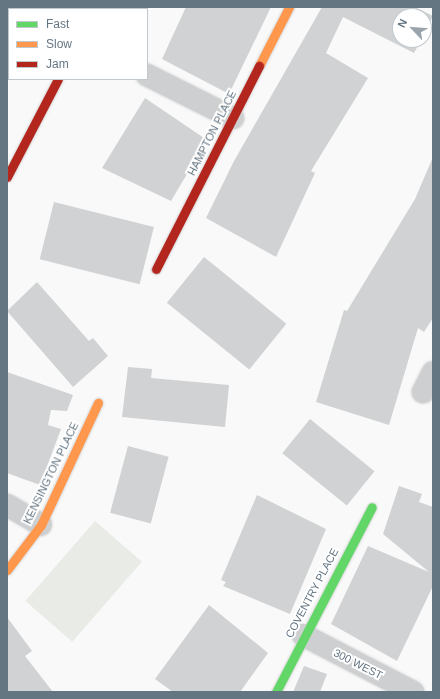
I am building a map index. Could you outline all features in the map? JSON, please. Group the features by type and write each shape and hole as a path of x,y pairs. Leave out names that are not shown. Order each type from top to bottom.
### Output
{"street":[{"name":"HAMPTON PLACE","path":"156,269 289,7"},
{"path":"148,76 233,118"},
{"path":"7,177 57,80"},
{"path":"423,392 433,372"},
{"name":"KENSINGTON PLACE","path":"7,570 41,525 98,402"},
{"path":"7,505 41,525"},
{"name":"COVENTRY PLACE","path":"276,692 303,636 372,506"},
{"name":"300 WEST","path":"303,636 413,692"}],"shaded area":[{"path":"95,521 142,562 72,642 25,601"}],"building":[{"path":"186,7 271,7 229,94 162,59"},
{"path":"322,7 417,8 392,8 392,42 343,17 326,53 368,78 311,171 315,173 276,257 206,218 234,161"},
{"path":"404,48 417,48 414,53"},
{"path":"145,98 207,140 171,201 102,168"},
{"path":"433,157 433,318 424,332 418,328 389,425 316,402 344,310 347,311 415,199"},
{"path":"54,202 154,227 140,284 40,259"},
{"path":"204,257 286,324 249,370 167,303"},
{"path":"37,282 89,341 93,338 108,356 73,387 7,311"},
{"path":"128,367 152,369 151,378 229,385 225,427 122,417"},
{"path":"7,372 73,395 67,411 51,410 48,425 61,429 40,485 7,473"},
{"path":"310,419 375,471 347,505 282,453"},
{"path":"128,446 169,457 151,524 110,513"},
{"path":"399,486 422,494 419,502 433,507 433,586 397,661 331,624 368,546 429,572 383,534"},
{"path":"257,495 326,529 290,614 223,586 226,582 221,580"},
{"path":"209,605 268,653 240,692 173,692 155,679"},
{"path":"7,617 32,651 25,656 53,692 7,692"},
{"path":"304,666 327,674 320,692 293,692"}],"traffic: fast":[{"path":"276,692 372,507"}],"traffic: slow":[{"path":"259,66 289,7"},
{"path":"7,570 41,525 98,403"}],"traffic: jam":[{"path":"156,269 259,66"},
{"path":"7,177 57,80"}]}
